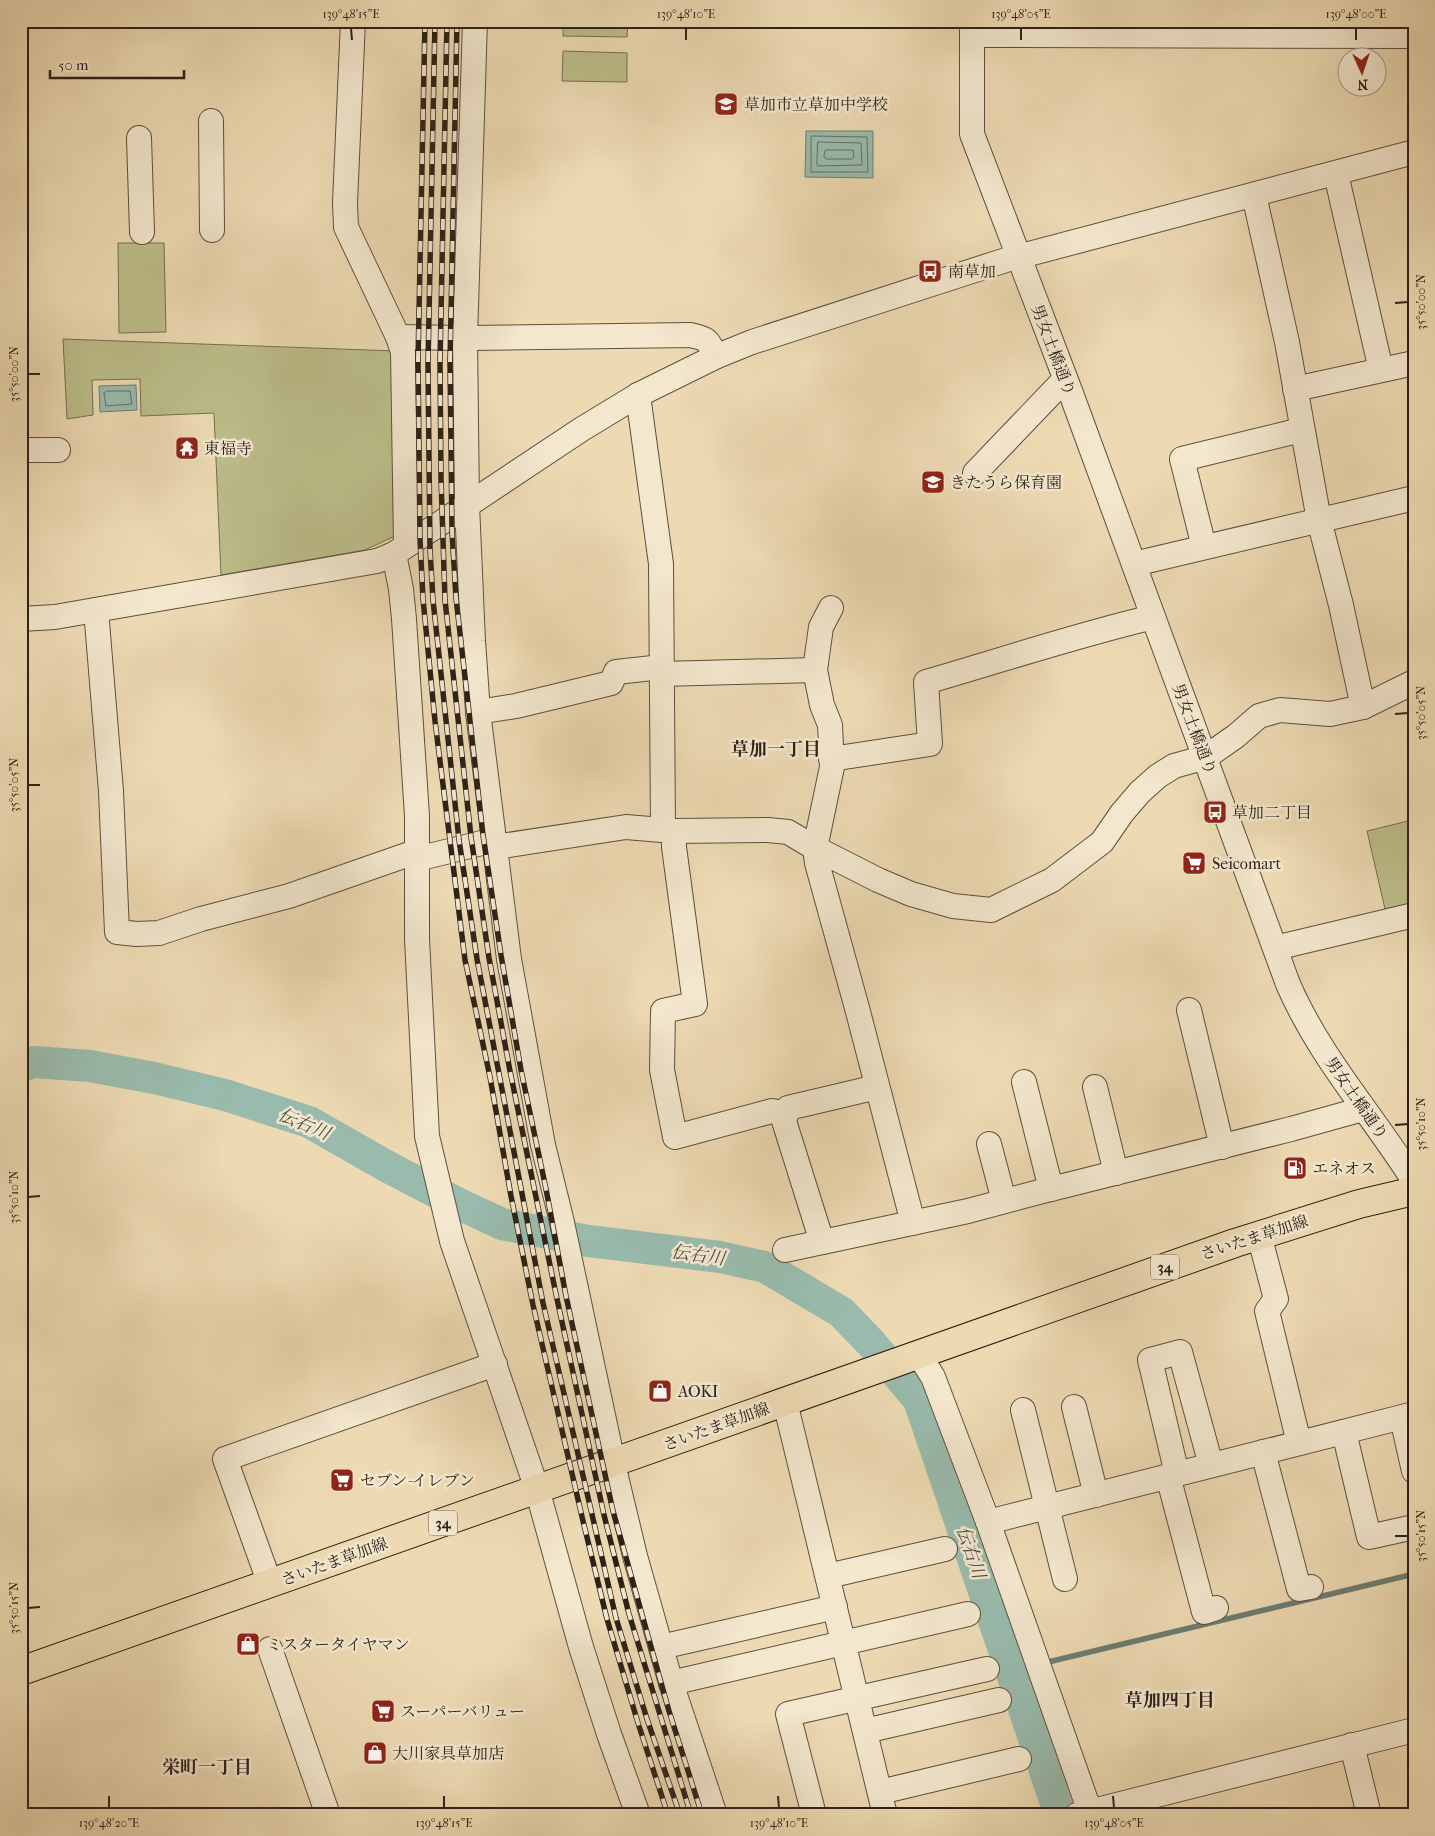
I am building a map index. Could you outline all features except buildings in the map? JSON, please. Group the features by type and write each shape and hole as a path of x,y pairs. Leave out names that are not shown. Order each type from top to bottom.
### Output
{"main road":[{"name":"さいたま草加線","path":"21,1671 1259,1235 1359,1204 1414,1190"}],"street":[{"path":"353,21 345,203 346,227 398,337 403,352 401,589 415,781 417,939 428,1136 446,1220 537,1489 581,1647 638,1815"},
{"path":"474,21 465,338 467,505 478,712 509,959 543,1145 561,1218 613,1463 635,1556 671,1683 715,1815"},
{"path":"972,28 1414,36"},
{"name":"男女土橋通り","path":"972,28 972,134 1300,1011 1323,1050 1414,1181"},
{"path":"211,121 212,230"},
{"path":"139,138 142,232"},
{"path":"21,619 56,617 377,561 400,549 582,429 638,396 714,357 800,325 1019,256 1414,152"},
{"path":"1336,174 1381,370"},
{"path":"1254,195 1287,342 1301,430 1319,520 1341,605 1363,708"},
{"path":"398,337 690,335 704,338 709,344 714,357"},
{"path":"1295,389 1414,363"},
{"path":"975,474 1065,379"},
{"path":"638,396 661,564 662,671 669,830 674,847 695,1004 664,1011 662,1070 675,1137 772,1111 786,1114"},
{"path":"1204,547 1182,459 1301,430"},
{"path":"21,450 58,450"},
{"path":"1134,564 1414,498"},
{"path":"831,608 821,627 815,670 822,705 830,725 832,767 815,848 817,863 913,1223"},
{"path":"96,610 112,799 117,932 137,934 159,933 200,919 288,896 417,856 494,843 626,827 669,830 768,830 788,832 815,848 910,894 953,906 991,910 1052,880 1102,842 1128,806 1158,776 1174,766 1206,757 1260,716 1280,710 1330,714 1363,708 1414,682"},
{"path":"831,759 930,744 926,682 1021,655 1063,640 1153,617"},
{"path":"478,712 516,706 611,683 616,672 815,670"},
{"path":"1276,948 1414,915"},
{"path":"1188,1010 1222,1147"},
{"path":"1024,1082 1051,1189"},
{"path":"822,1242 784,1121 788,1108 876,1087"},
{"path":"1095,1087 1116,1173"},
{"path":"785,1250 913,1223 1004,1201 1222,1147 1364,1109"},
{"path":"989,1144 1004,1201"},
{"path":"1259,1235 1276,1298 1267,1311 1299,1443"},
{"path":"1211,1465 1180,1352 1150,1360 1172,1475 1204,1612 1216,1608"},
{"path":"919,1355 933,1377 988,1522 1090,1813 1414,1730"},
{"path":"270,1584 225,1459 495,1364"},
{"path":"786,1402 882,1804 1019,1759"},
{"path":"1074,1408 1096,1495"},
{"path":"1023,1410 1065,1578"},
{"path":"988,1522 1408,1416 1414,1471"},
{"path":"1344,1432 1369,1537 1414,1527"},
{"path":"1263,1452 1299,1589 1311,1587"},
{"path":"828,1576 945,1549"},
{"path":"661,1647 834,1607"},
{"path":"671,1683 968,1614"},
{"path":"270,1650 328,1815"},
{"path":"814,1815 788,1714 856,1697 987,1669"},
{"path":"865,1731 998,1700"},
{"path":"1352,1745 1369,1815"}],"green space":[{"path":"563,21 628,21 627,37 563,36"},
{"path":"563,51 627,53 627,82 562,81"},
{"path":"118,243 164,243 166,332 119,333"},
{"path":"63,339 396,351 395,536 365,550 221,575 214,413 141,416 140,379 92,380 93,415 67,419"},
{"path":"1412,820 1414,903 1385,909 1367,831"}],"water":[{"path":"806,131 873,131 873,178 805,177"},
{"path":"136,385 137,410 100,412 99,386"}],"waterway":[{"name":"伝右川","path":"21,1066 34,1062 90,1066 154,1078 225,1095 309,1122 388,1167 502,1224 588,1241 720,1257 765,1267 841,1312 871,1343 919,1400 1060,1815"},
{"path":"1044,1663 1414,1574"},
{"path":"1011,1671 1033,1666"}],"railway":[{"path":"425,21 418,361 420,539 423,599 435,721 465,960 490,1077 533,1305 583,1521 607,1619 668,1815"},
{"path":"435,21 428,364 430,549 433,600 459,840 477,959 543,1303 616,1618 647,1719 680,1815"},
{"path":"447,21 440,363 441,479 445,600 471,837 489,958 510,1071 604,1515 629,1614 691,1815"},
{"path":"457,21 450,362 452,532 456,598 483,835 521,1070 566,1296 613,1511 669,1711 702,1815"}],"place":[{"name":"草加市立草加中学校","path":"726,104"},
{"name":"南草加","path":"930,271"},
{"name":"東福寺","path":"187,448"},
{"name":"きたうら保育園","path":"933,482"},
{"name":"草加二丁目","path":"1215,812"},
{"name":"Seicomart","path":"1194,863"},
{"name":"エネオス","path":"1295,1168"},
{"name":"AOKI","path":"660,1391"},
{"name":"セブン-イレブン","path":"342,1480"},
{"name":"ミスタータイヤマン","path":"248,1644"},
{"name":"スーパーバリュー","path":"383,1711"},
{"name":"大川家具草加店","path":"375,1753"}],"district":[{"name":"草加一丁目","path":"776,749"},
{"name":"草加四丁目","path":"1170,1700"},
{"name":"栄町一丁目","path":"207,1767"}]}
